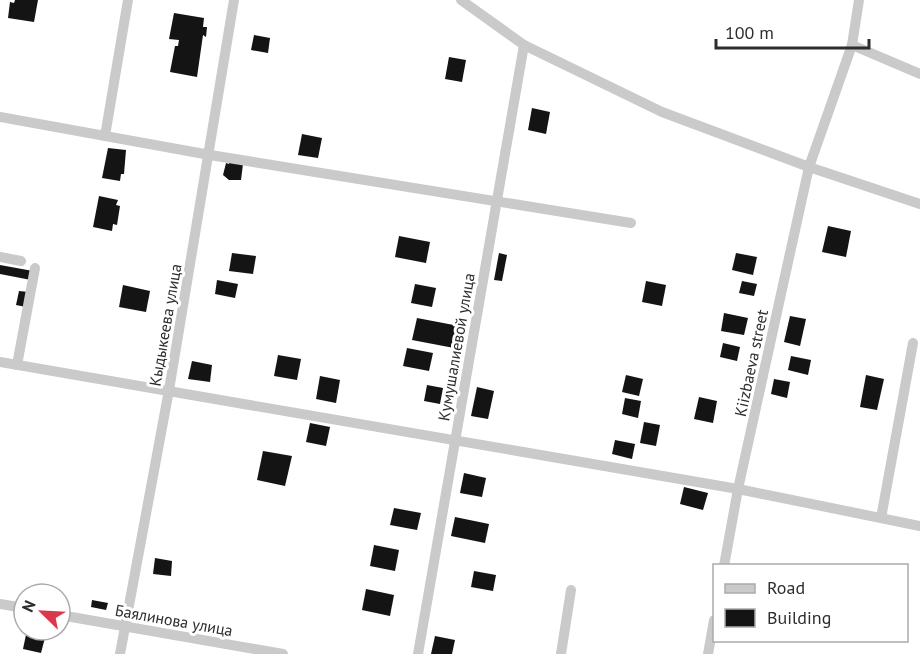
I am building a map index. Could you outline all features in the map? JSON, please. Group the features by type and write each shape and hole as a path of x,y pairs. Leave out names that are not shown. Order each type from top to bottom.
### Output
{"street":[{"path":"105,136 128,0"},
{"name":"Кыдыкеева улица","path":"120,654 210,155 234,0"},
{"path":"460,0 524,45 662,112 809,167 920,204"},
{"name":"Kiizbaeva street","path":"724,564 738,489 809,167 852,45 859,0"},
{"name":"Кумушалиевой улица","path":"418,654 524,45"},
{"path":"852,45 920,74"},
{"path":"0,117 210,155 631,223"},
{"path":"0,257 21,261"},
{"path":"17,365 35,268"},
{"path":"881,518 913,343"},
{"path":"0,362 738,489 920,526"},
{"path":"561,654 571,590"},
{"name":"Баялинова улица","path":"72,617 283,654"},
{"path":"708,654 713,626"}],"building":[{"path":"15,0 38,0 34,22 8,18 10,2 14,3"},
{"path":"174,13 204,18 203,27 207,27 206,37 203,35 197,77 170,72 175,46 178,46 179,40 169,39"},
{"path":"254,35 270,38 268,53 251,50"},
{"path":"449,57 466,60 462,82 445,79"},
{"path":"532,108 550,112 546,134 528,130"},
{"path":"302,134 322,138 318,158 298,155"},
{"path":"108,148 126,150 124,174 121,174 120,181 102,178"},
{"path":"229,161 243,164 241,180 229,180 223,175 226,163 229,164"},
{"path":"99,196 118,200 116,205 120,206 117,225 113,224 112,231 93,227"},
{"path":"828,226 851,231 846,257 822,252"},
{"path":"399,236 430,242 426,263 395,257"},
{"path":"232,253 256,256 253,274 229,271"},
{"path":"499,253 507,255 502,281 494,280"},
{"path":"736,253 757,257 753,275 732,270"},
{"path":"0,265 33,271 31,280 0,274"},
{"path":"217,280 238,284 235,298 215,294"},
{"path":"646,281 666,285 662,306 642,302"},
{"path":"742,281 757,284 754,296 739,293"},
{"path":"415,284 436,288 432,307 411,303"},
{"path":"123,285 150,291 146,312 119,307"},
{"path":"19,291 29,292 26,307 16,305"},
{"path":"724,313 748,318 744,335 721,331"},
{"path":"790,316 806,319 800,346 784,342"},
{"path":"417,318 459,326 454,348 412,340"},
{"path":"723,343 740,347 737,361 720,357"},
{"path":"407,348 433,353 429,371 403,366"},
{"path":"278,355 301,359 297,380 274,376"},
{"path":"791,356 811,360 808,375 788,370"},
{"path":"192,361 212,365 210,382 188,379"},
{"path":"626,375 643,379 639,396 622,392"},
{"path":"866,375 884,379 877,410 860,407"},
{"path":"320,376 340,380 336,403 316,399"},
{"path":"774,379 790,382 787,398 771,394"},
{"path":"427,385 443,388 440,404 424,401"},
{"path":"477,387 494,391 488,419 471,416"},
{"path":"699,397 717,401 713,423 694,419"},
{"path":"625,398 641,401 638,418 622,414"},
{"path":"644,422 660,425 656,446 640,443"},
{"path":"310,423 330,427 326,446 306,442"},
{"path":"615,440 635,444 632,459 612,454"},
{"path":"263,451 292,456 285,486 257,480"},
{"path":"464,473 486,478 482,497 460,493"},
{"path":"684,487 708,493 703,510 680,504"},
{"path":"394,508 421,513 417,530 390,525"},
{"path":"455,517 489,524 485,543 451,536"},
{"path":"374,545 399,550 395,571 370,566"},
{"path":"155,558 172,561 171,576 153,574"},
{"path":"474,571 496,575 493,591 471,587"},
{"path":"366,589 394,595 390,616 362,610"},
{"path":"92,600 108,603 106,610 91,607"},
{"path":"435,636 455,640 452,654 431,654"},
{"path":"24,642 44,642 41,653 23,649"}]}
